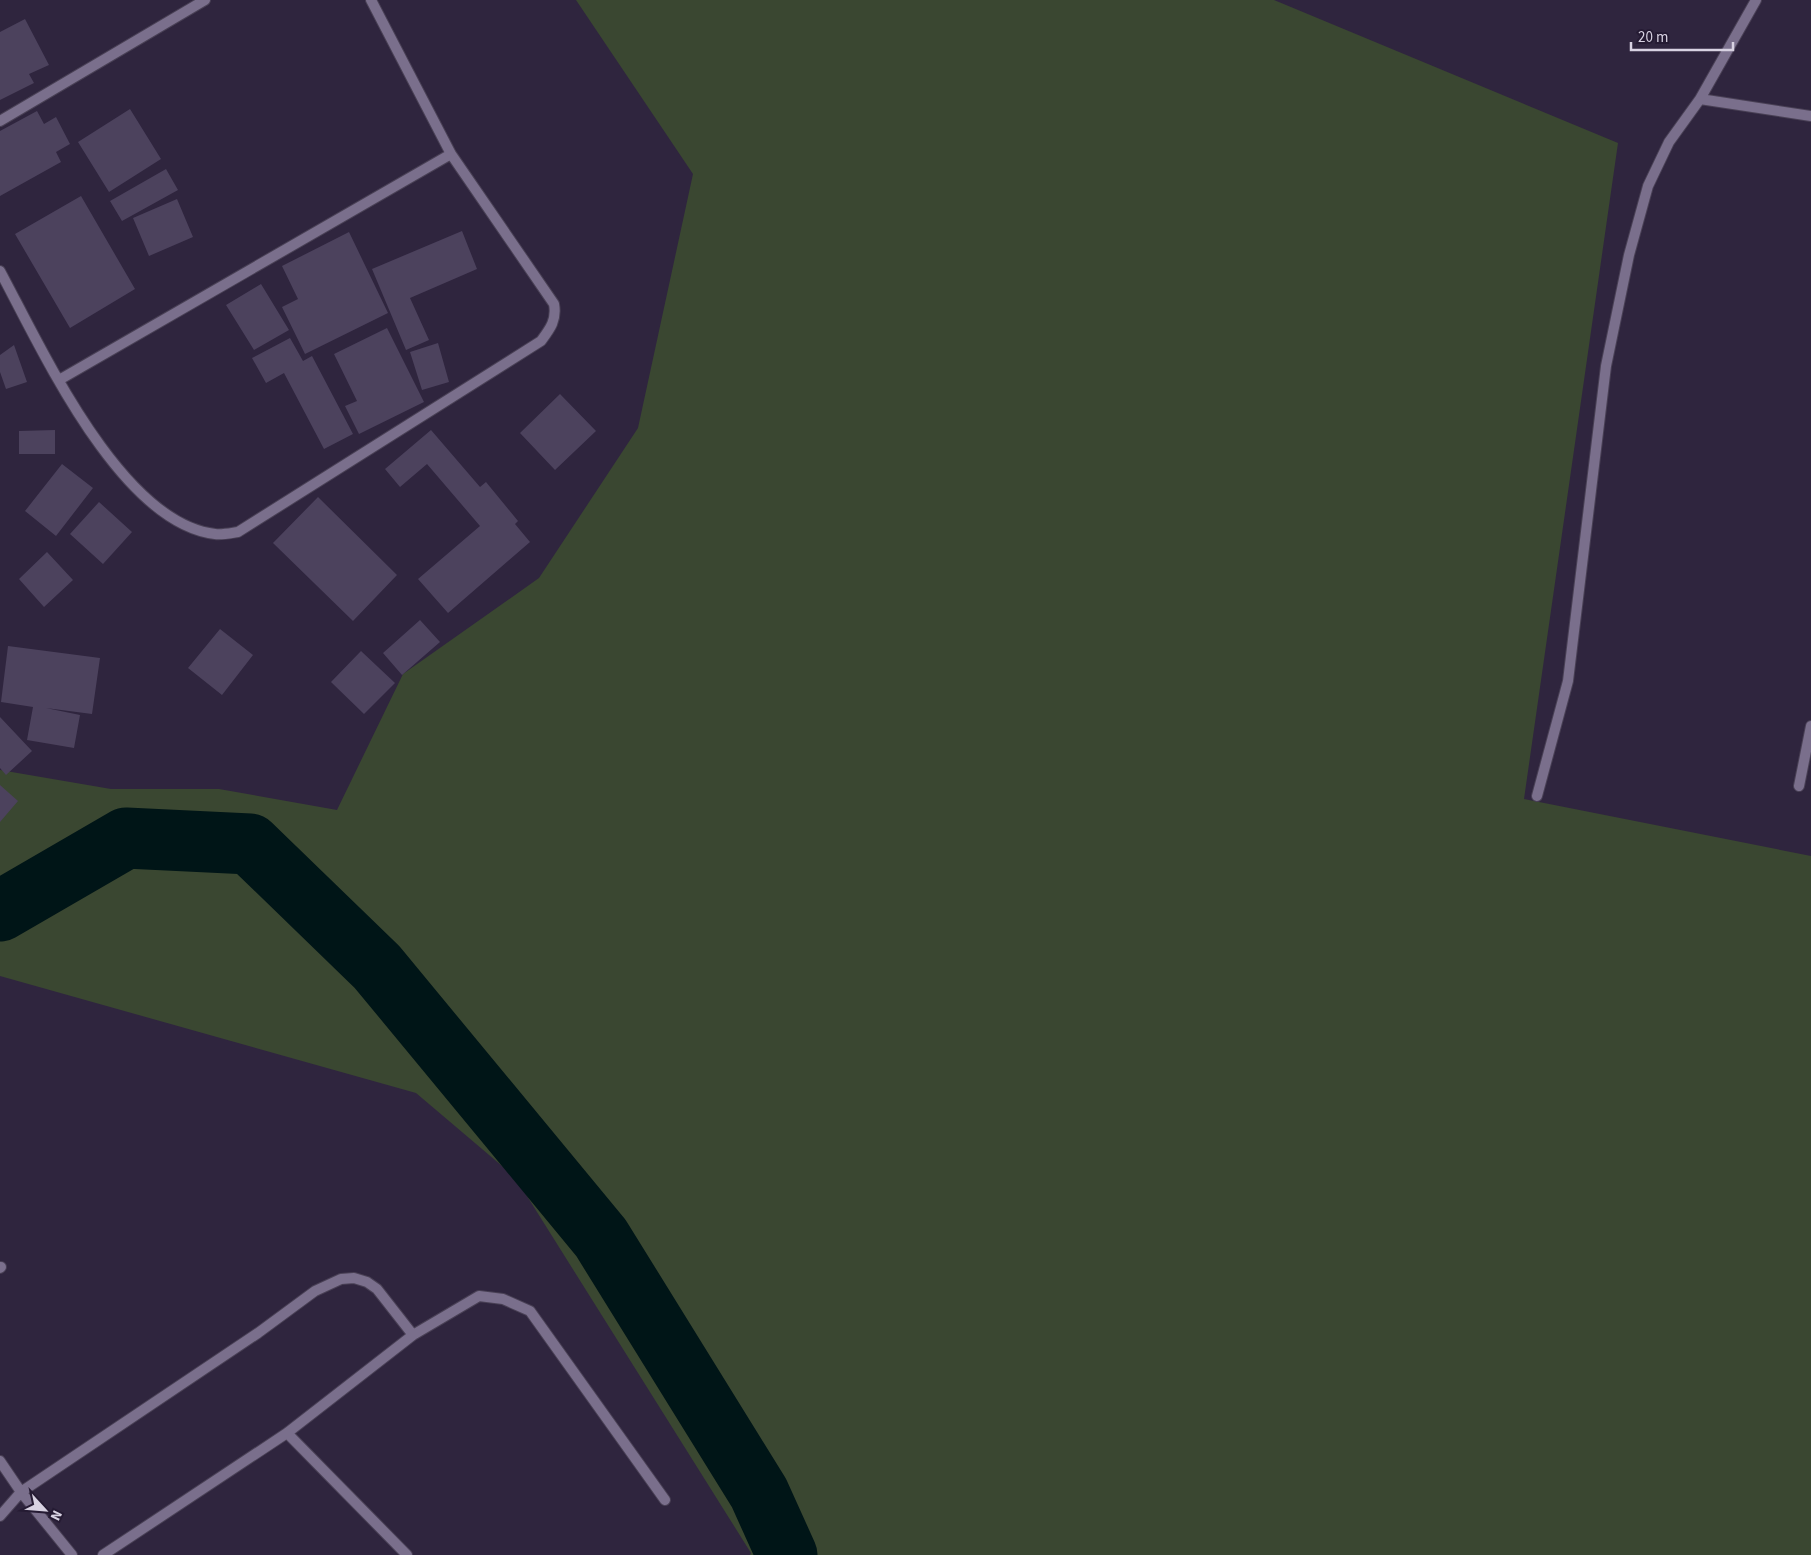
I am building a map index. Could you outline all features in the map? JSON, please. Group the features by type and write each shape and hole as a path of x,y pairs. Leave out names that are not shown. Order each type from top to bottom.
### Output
{"street":[{"path":"0,122 205,0"},
{"path":"0,271 59,380 90,432 128,480 161,511 186,525 216,534 238,532 540,341 549,331 554,320 556,312 554,304 451,154 371,0"},
{"path":"1537,796 1568,681 1606,366 1629,254 1648,186 1669,142 1700,99 1756,0"},
{"path":"1700,99 1811,116"},
{"path":"59,380 451,154"},
{"path":"1799,786 1811,726"},
{"path":"0,1516 21,1492 258,1333 315,1291 341,1279 354,1278 367,1282 377,1289 413,1335"},
{"path":"103,1555 287,1433 413,1335 479,1296 503,1298 530,1311 665,1500"},
{"path":"287,1433 407,1555"},
{"path":"0,1461 21,1492 72,1555"}],"green space":[{"path":"576,0 1274,0 1618,143 1524,799 1811,856 1811,1555 750,1555 751,1553 515,1177 416,1093 0,976 0,770 111,789 219,789 337,810 403,674 539,578 638,428 693,174"}],"building":[{"path":"25,19 49,65 29,74 34,83 0,100 0,32"},
{"path":"130,109 161,159 109,192 78,142"},
{"path":"37,111 44,124 56,117 70,144 56,152 61,162 0,196 0,131"},
{"path":"166,169 178,190 122,221 110,201"},
{"path":"81,196 135,289 70,328 15,234"},
{"path":"177,199 193,237 149,256 133,218"},
{"path":"462,231 477,269 410,298 429,340 406,350 372,269"},
{"path":"349,232 388,313 305,354 282,307 298,299 282,266"},
{"path":"261,284 289,330 254,350 226,305"},
{"path":"387,328 424,402 359,434 345,406 357,401 334,354"},
{"path":"290,338 303,361 312,356 353,434 324,449 284,373 266,383 252,358"},
{"path":"438,343 449,382 422,390 410,352"},
{"path":"14,345 27,382 6,389 0,372 0,355"},
{"path":"560,394 596,431 555,470 520,433"},
{"path":"55,430 55,454 19,454 19,431"},
{"path":"431,430 480,487 486,482 518,521 515,524 530,542 448,613 418,579 480,526 427,464 400,487 385,469"},
{"path":"62,464 93,488 56,536 25,511"},
{"path":"318,497 397,575 353,621 273,543"},
{"path":"99,502 132,532 103,564 70,534"},
{"path":"47,552 73,580 44,607 19,579"},
{"path":"420,620 440,642 402,675 383,653"},
{"path":"220,629 253,655 222,695 188,668"},
{"path":"8,646 100,658 92,714 46,708 80,715 74,748 27,740 33,707 1,702"},
{"path":"361,651 395,683 364,714 331,682"},
{"path":"0,717 32,751 6,775 0,768"},
{"path":"0,785 18,801 0,822"}],"waterway":[{"path":"0,911 126,838 250,844 377,967 601,1238 759,1493 787,1555"}]}
